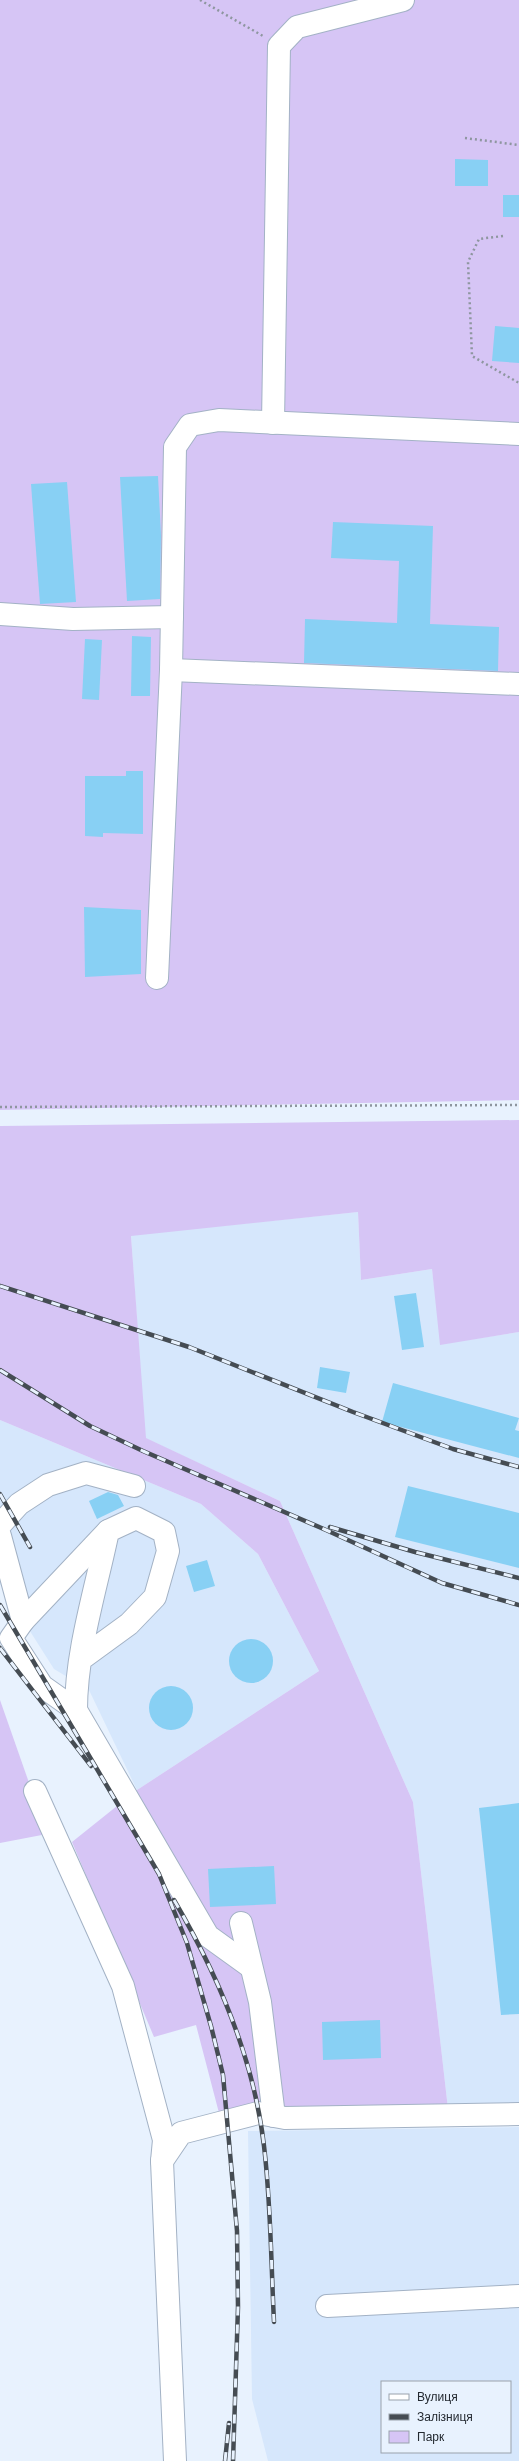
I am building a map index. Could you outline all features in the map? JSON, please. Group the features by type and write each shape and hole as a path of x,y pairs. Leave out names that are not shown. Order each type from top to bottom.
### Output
{"lane":[{"path":"273,423 279,46 297,27 403,0"},
{"path":"157,978 171,670 175,447 190,425 219,420 519,434"},
{"path":"0,614 73,619 172,617"},
{"path":"171,670 519,684"},
{"path":"0,1525 19,1504 48,1485 86,1473 134,1486"},
{"path":"81,1659 129,1624 155,1597 168,1551 164,1532 136,1518 108,1531 23,1621 11,1638 42,1686 76,1710 208,1936 251,1967"},
{"path":"76,1710 76,1682 108,1531"},
{"path":"0,1536 23,1621"},
{"path":"35,1791 123,1986 164,2140 162,2161 175,2461"},
{"path":"241,1923 260,2002 274,2116"},
{"path":"162,2161 181,2133 258,2113 284,2118 519,2114"},
{"path":"327,2306 519,2296"}],"path":[{"path":"200,0 279,46"},
{"path":"465,138 519,145"},
{"path":"503,236 479,239 468,262 472,356 519,383"},
{"path":"0,1106 519,1105"}],"shaded area":[{"path":"358,1212 361,1280 432,1269 441,1344 519,1332 519,2107 448,2109 413,1802 280,1501 145,1438 131,1235"},
{"path":"0,1420 201,1504 258,1554 319,1671 137,1790 89,1690 54,1669 0,1584"},
{"path":"519,2127 519,2461 268,2461 252,2399 248,2131"}],"green space":[{"path":"0,0 519,0 519,1100 0,1110"},
{"path":"519,1120 519,1332 440,1345 432,1269 361,1280 358,1212 131,1236 146,1438 280,1501 413,1802 448,2109 287,2107 219,2113 196,2025 154,2037 72,1842 137,1790 319,1671 258,1554 201,1504 0,1420 0,1126"},
{"path":"0,1700 47,1834 0,1843"}],"building":[{"path":"455,159 488,160 488,186 455,186"},
{"path":"503,195 519,195 519,217 503,217"},
{"path":"495,326 519,328 519,363 492,361"},
{"path":"158,476 161,535 160,599 127,601 120,477"},
{"path":"67,482 76,602 40,604 31,484"},
{"path":"333,522 433,526 430,624 499,627 498,671 304,663 305,619 397,623 399,561 331,558"},
{"path":"132,636 151,637 150,696 131,696"},
{"path":"85,639 102,640 99,700 82,699"},
{"path":"126,771 143,771 143,834 103,833 103,837 85,836 85,776 126,776"},
{"path":"84,907 141,910 141,974 85,977"},
{"path":"416,1293 424,1347 402,1350 394,1296"},
{"path":"320,1367 350,1372 346,1393 317,1388"},
{"path":"393,1383 519,1418 515,1430 519,1431 519,1458 382,1422"},
{"path":"408,1486 519,1513 519,1568 395,1537"},
{"path":"108,1492 118,1495 124,1506 97,1519 89,1501"},
{"path":"207,1560 215,1586 194,1592 186,1566"},
{"path":"251,1639 263,1643 269,1649 273,1661 269,1673 263,1679 251,1683 239,1679 233,1673 229,1661 233,1649 239,1643"},
{"path":"171,1686 183,1690 189,1696 193,1708 189,1720 183,1726 171,1730 159,1726 153,1720 149,1708 153,1696 159,1690"},
{"path":"519,1803 519,2014 501,2015 479,1808"},
{"path":"274,1866 276,1904 210,1907 208,1869"},
{"path":"380,2020 381,2058 323,2060 322,2022"}],"railway":[{"path":"0,1286 189,1347 353,1412 453,1449 519,1467"},
{"path":"0,1370 90,1426 143,1451 326,1530 442,1583 519,1605"},
{"path":"0,1494 30,1547"},
{"path":"330,1527 415,1552 519,1578"},
{"path":"0,1605 159,1874 187,1943 211,2026 223,2075 237,2231 238,2307 233,2461"},
{"path":"0,1648 91,1766"},
{"path":"174,1900 205,1958 232,2018 252,2081 264,2146 269,2212 274,2322"},
{"path":"225,2461 229,2423"}]}
